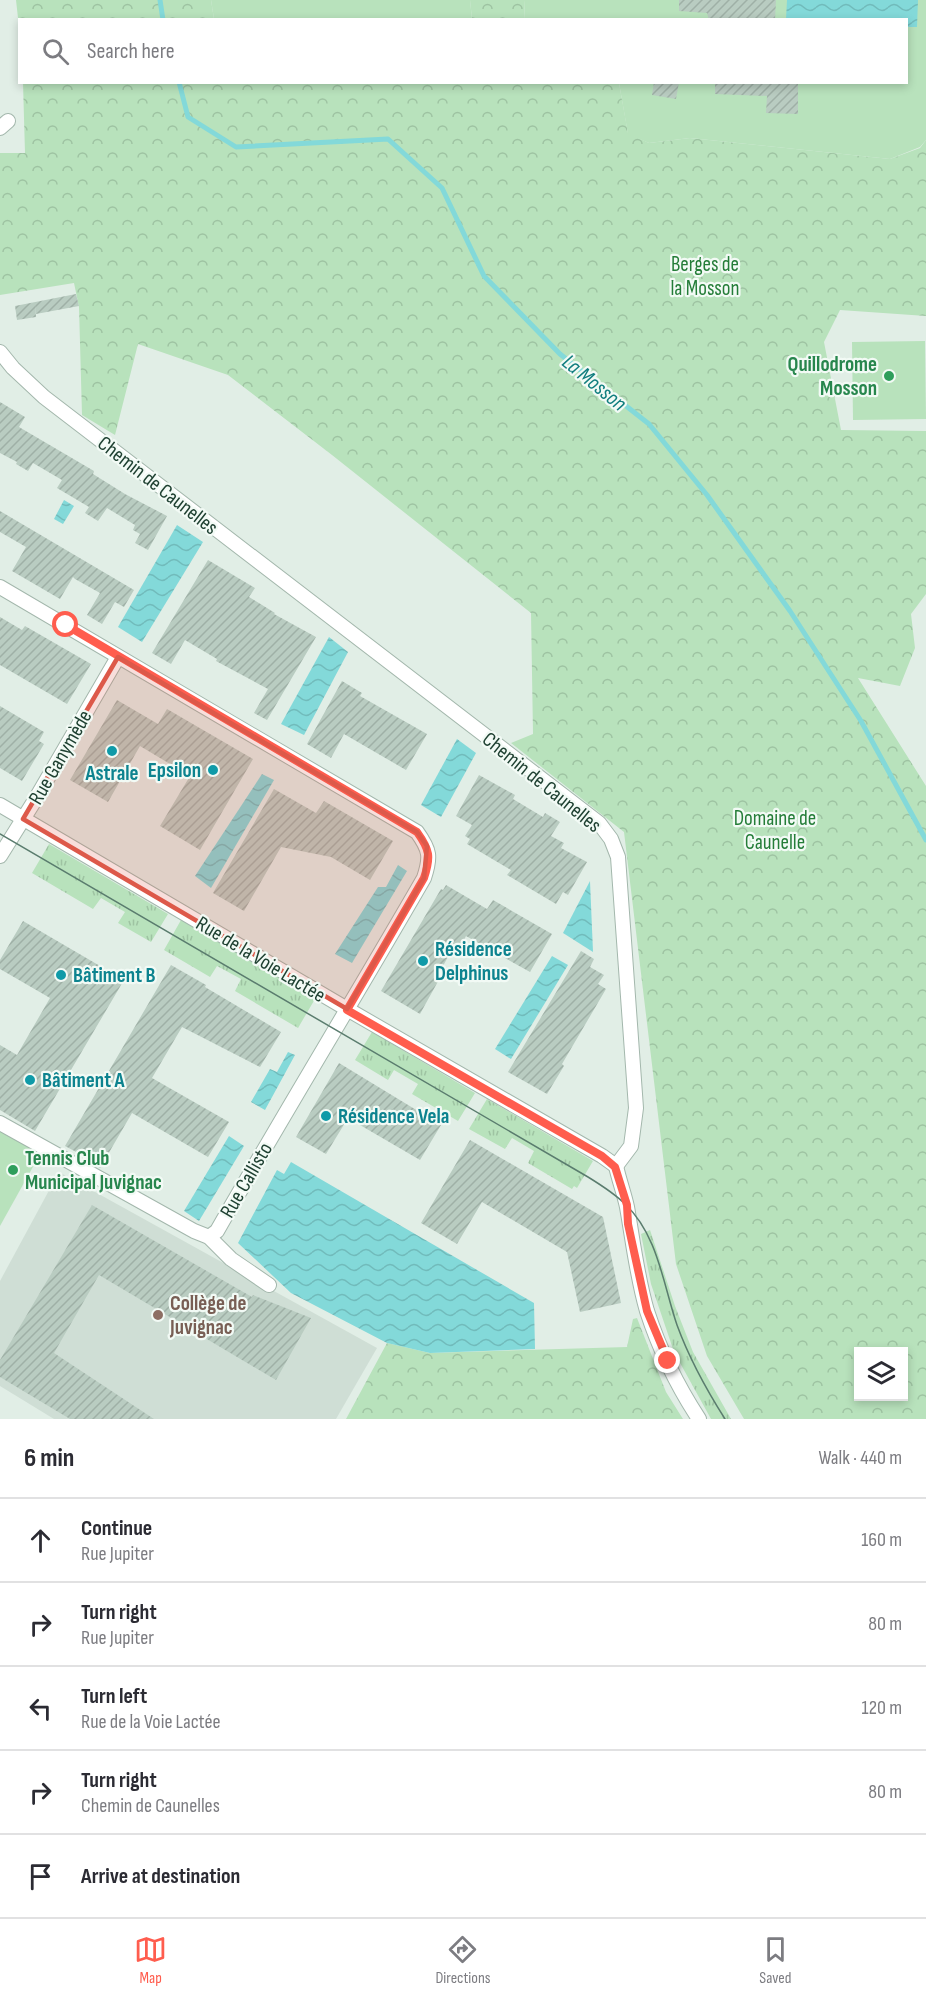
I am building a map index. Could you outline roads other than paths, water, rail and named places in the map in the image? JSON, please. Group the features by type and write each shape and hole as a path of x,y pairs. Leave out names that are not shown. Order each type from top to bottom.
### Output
{"street":[{"name":"Chemin de Caunelles","path":"0,352 13,368 44,397 599,823 611,839 618,857 636,1108 631,1146 615,1167"},
{"name":"Rue Callisto","path":"0,587 417,832 427,846 429,862 424,878 347,1010 277,1125 217,1231 209,1237 174,1220 0,1123"},
{"name":"Rue Ganymède","path":"0,856 118,657"},
{"name":"Rue de la Voie Lactée","path":"0,805 347,1010 602,1156 615,1167"},
{"path":"615,1167 627,1205 628,1224 647,1311 668,1361 699,1419"},
{"path":"209,1237 231,1259 269,1285"}],"water":[{"path":"787,0 918,0 917,27 908,27 908,18 786,18"},
{"path":"64,500 74,506 63,524 54,519"},
{"path":"177,525 203,542 142,642 118,627"},
{"path":"329,637 348,652 304,735 281,724"},
{"path":"457,739 476,753 441,817 421,805"},
{"path":"262,774 274,780 211,888 195,876"},
{"path":"398,865 407,871 352,963 335,954 378,887 386,887"},
{"path":"590,881 593,952 563,933"},
{"path":"552,956 568,965 511,1059 495,1049"},
{"path":"288,1052 295,1055 265,1110 251,1102 270,1069 277,1072"},
{"path":"229,1136 244,1146 199,1221 184,1211"},
{"path":"291,1162 534,1303 535,1349 430,1353 387,1343 291,1293 238,1243 277,1170 284,1174"}],"waterway":[{"name":"La Mosson","path":"160,0 163,18"},
{"name":"La Mosson","path":"180,84 188,117 236,147 388,139 442,188 484,276 560,354 649,424 707,495 790,611 861,721 926,840"}],"tram line":[{"path":"0,834 588,1177 616,1196 636,1216 645,1230 658,1261 682,1337 698,1373 725,1419"}],"place":[{"name":"Quillodrome Mosson","path":"889,376"},
{"name":"Astrale","path":"112,751"},
{"name":"Epsilon","path":"213,770"},
{"name":"Résidence Delphinus","path":"423,961"},
{"name":"Bâtiment B","path":"61,975"},
{"name":"Bâtiment A","path":"30,1080"},
{"name":"Résidence Vela","path":"326,1116"},
{"name":"Tennis Club Municipal Juvignac","path":"13,1170"},
{"name":"Collège de Juvignac","path":"158,1315"}],"park label":[{"name":"Berges de la Mosson","path":"705,276"},
{"name":"Domaine de Caunelle","path":"775,830"}]}
